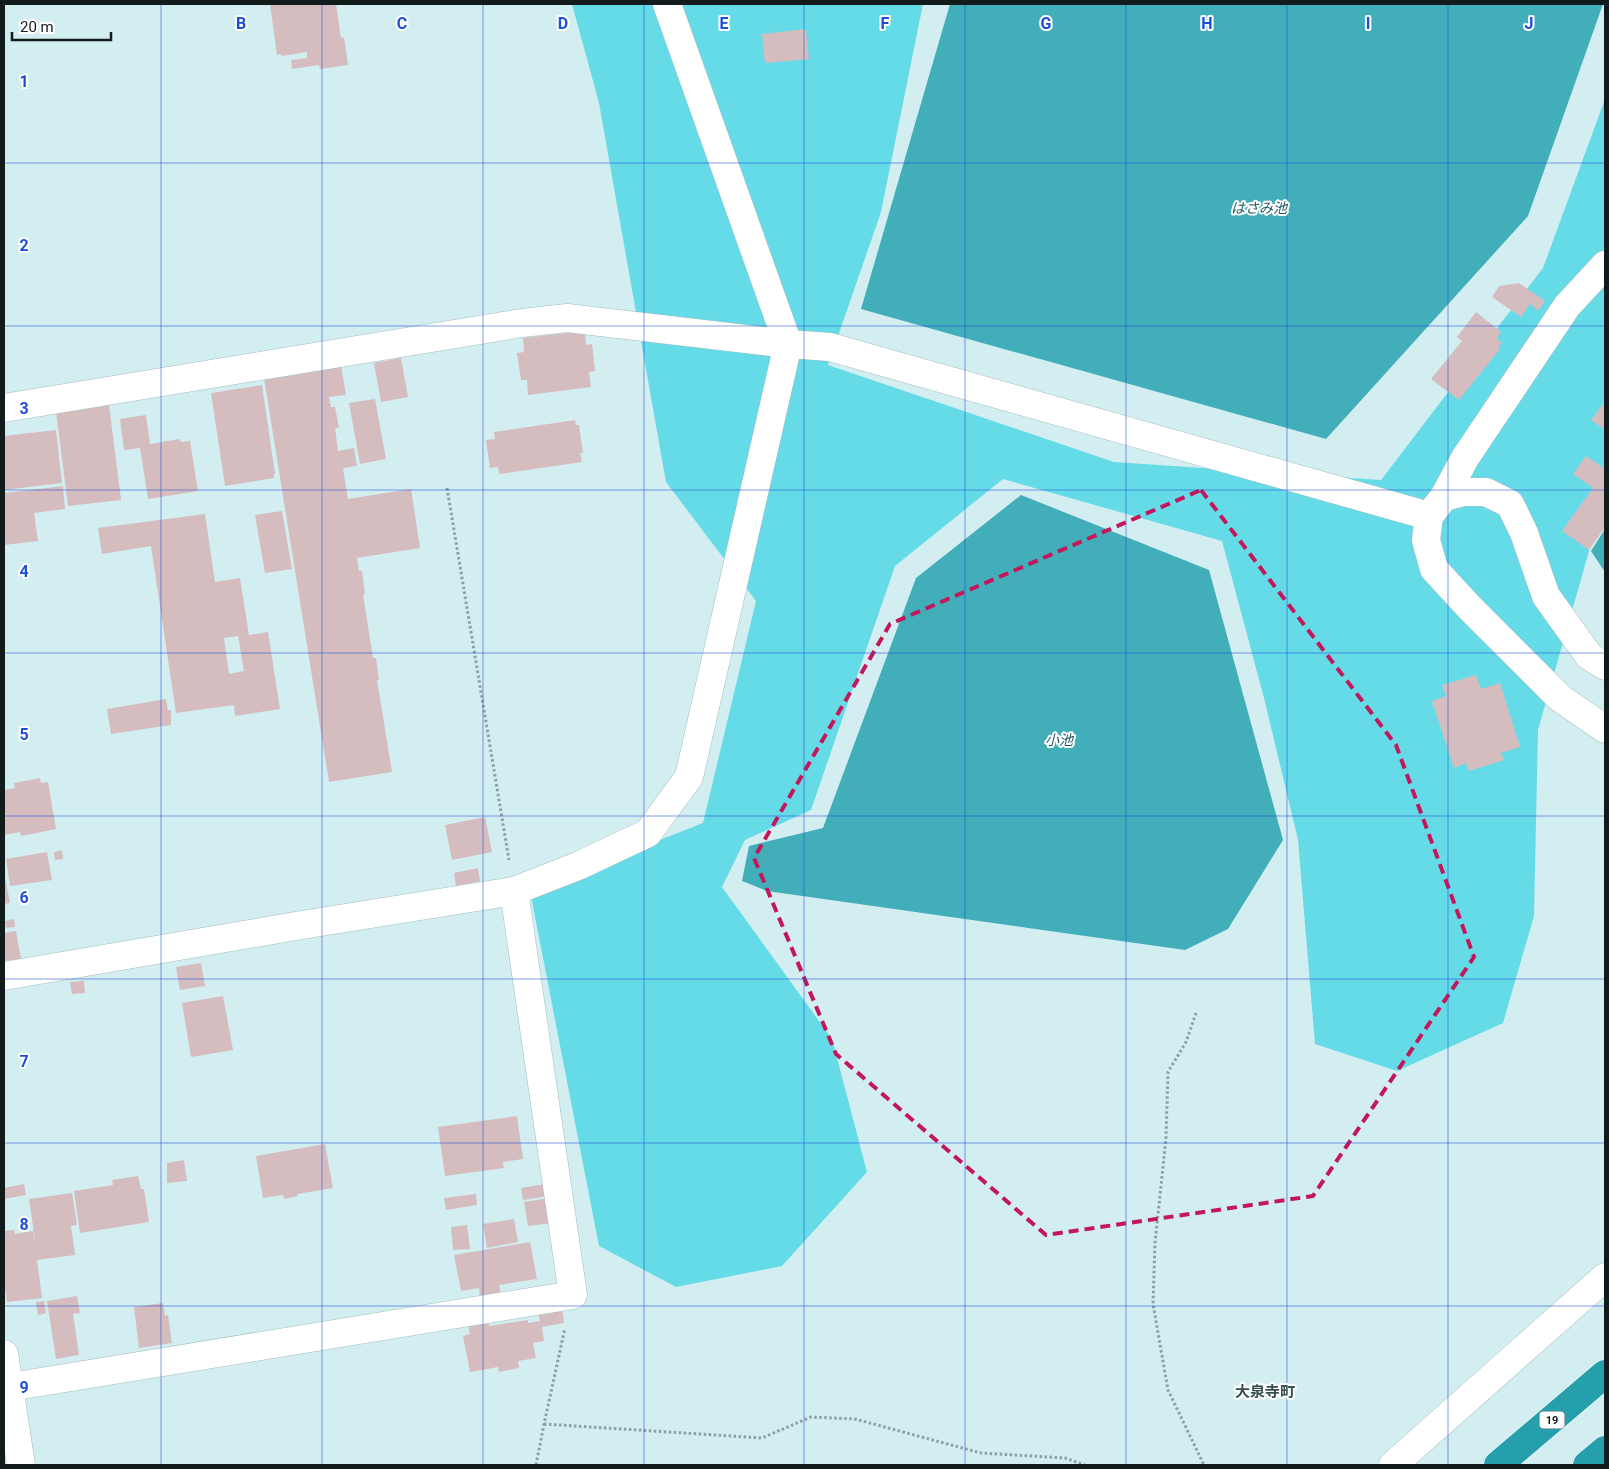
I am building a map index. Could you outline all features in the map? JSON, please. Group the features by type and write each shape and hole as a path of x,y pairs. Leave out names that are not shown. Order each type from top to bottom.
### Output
{"highway":[{"name":"19","path":"1498,1465 1605,1374"},
{"path":"1587,1465 1605,1450"}],"street":[{"path":"4,976 302,925 514,892 578,866 648,833 689,777 788,344 667,4"},
{"path":"1605,265 1568,306 1465,458 1436,506 1426,540 1434,569 1470,608 1560,698 1605,730"},
{"path":"4,408 522,323 567,318 788,344 830,347 1436,506 1464,492 1486,492 1510,504 1524,534 1546,596 1589,656 1605,666"},
{"path":"7,1388 573,1296 514,892"},
{"path":"1393,1465 1605,1277"},
{"path":"4,1354 7,1388 21,1465"}],"path":[{"path":"447,488 514,892"},
{"path":"1196,1013 1186,1042 1168,1072 1166,1138 1155,1243 1153,1304 1168,1390 1204,1465"},
{"path":"536,1465 573,1296"},
{"path":"544,1424 762,1438 811,1417 855,1419 981,1453 1064,1458 1085,1465"}],"highlighted area":[{"path":"1201,490 1396,745 1474,957 1313,1196 1046,1235 836,1054 754,858 890,624"}],"shaded area":[{"path":"572,4 923,4 881,212 828,365 1114,462 1381,480 1543,268 1605,99 1605,495 1538,730 1534,916 1503,1023 1397,1071 1315,1044 1298,840 1264,698 1222,541 1003,479 895,566 811,810 745,840 722,887 832,1039 867,1172 782,1266 676,1287 599,1246 530,891 703,823 756,601 666,482 599,103"}],"water":[{"name":"はさみ池","path":"950,4 1603,4 1528,216 1326,439 861,309"},
{"name":"小池","path":"1021,495 1209,570 1283,840 1228,929 1185,950 767,891 742,881 749,846 823,828 916,578"},
{"path":"1605,529 1605,572 1591,551"}],"building":[{"path":"270,4 336,4 341,38 344,37 348,65 320,69 319,65 292,69 291,60 307,58 307,52 277,55"},
{"path":"806,29 809,59 765,63 762,34"},
{"path":"1519,283 1545,301 1538,311 1530,304 1521,317 1492,297 1499,286"},
{"path":"1476,312 1501,332 1497,339 1502,343 1498,347 1500,349 1459,400 1431,379 1462,341 1457,337"},
{"path":"585,331 586,345 592,344 595,371 589,372 591,387 528,395 527,380 521,380 517,353 524,352 523,338"},
{"path":"401,358 408,397 381,402 374,363"},
{"path":"340,360 346,395 329,397 331,407 335,407 339,428 335,428 338,451 354,448 357,466 343,468 348,499 411,489 420,548 357,558 359,571 362,571 365,594 363,594 373,658 376,658 379,680 377,680 392,772 329,782 264,378"},
{"path":"262,385 275,474 274,478 225,486 211,393"},
{"path":"375,399 386,459 360,464 349,403"},
{"path":"1605,401 1605,430 1591,420"},
{"path":"109,405 121,500 68,506 56,411"},
{"path":"146,415 150,444 180,439 181,442 190,441 198,491 148,499 140,448 124,450 120,419"},
{"path":"575,420 576,425 579,425 583,453 580,453 582,462 499,474 498,467 490,468 486,440 495,439 494,432"},
{"path":"56,430 62,483 4,490 4,436"},
{"path":"1586,456 1605,469 1605,527 1589,550 1562,531 1593,488 1573,474"},
{"path":"63,486 65,509 34,513 38,541 4,545 4,493"},
{"path":"282,511 292,569 265,573 255,515"},
{"path":"205,514 215,582 240,578 249,635 268,632 280,709 235,716 234,705 176,713 151,546 102,554 98,528","holes":["238,636 244,671 229,674 224,638"]},
{"path":"1476,675 1481,689 1500,683 1520,747 1501,753 1504,760 1469,771 1466,763 1454,768 1432,701 1446,696 1442,685"},
{"path":"166,699 168,710 171,710 171,725 111,734 107,709"},
{"path":"40,778 41,783 48,782 56,829 21,836 20,832 4,835 4,790 15,788 14,783"},
{"path":"485,817 492,852 452,860 445,825"},
{"path":"62,850 63,859 55,860 54,852"},
{"path":"47,852 52,880 10,886 6,859"},
{"path":"478,868 480,881 456,886 454,873"},
{"path":"4,872 10,903 4,904"},
{"path":"14,919 15,927 6,928 5,921"},
{"path":"16,931 21,959 4,961 4,933"},
{"path":"201,963 205,986 180,990 176,967"},
{"path":"84,981 85,993 72,994 70,982"},
{"path":"223,996 233,1050 191,1057 182,1003"},
{"path":"517,1116 523,1159 503,1162 504,1168 445,1176 438,1127"},
{"path":"325,1144 333,1188 297,1194 298,1196 284,1199 283,1195 263,1198 256,1156"},
{"path":"184,1160 187,1181 167,1183 167,1163"},
{"path":"138,1176 141,1189 144,1189 149,1222 80,1233 74,1191 113,1185 112,1180"},
{"path":"24,1184 26,1195 4,1199 4,1188"},
{"path":"546,1184 548,1196 523,1200 521,1188"},
{"path":"72,1193 77,1225 71,1226 75,1255 37,1260 42,1298 7,1302 4,1281 4,1231 14,1230 15,1234 33,1231 36,1247 29,1199"},
{"path":"476,1194 477,1205 446,1210 444,1198"},
{"path":"549,1198 553,1223 528,1226 524,1202"},
{"path":"514,1219 518,1242 487,1248 483,1224"},
{"path":"467,1225 470,1249 453,1250 451,1227"},
{"path":"530,1242 537,1279 499,1285 501,1293 480,1297 479,1288 461,1291 454,1255"},
{"path":"77,1296 80,1313 73,1314 79,1355 56,1359 47,1301"},
{"path":"44,1301 46,1313 38,1315 36,1302"},
{"path":"163,1303 165,1316 168,1315 172,1343 139,1348 134,1307"},
{"path":"562,1308 564,1323 542,1327 544,1341 533,1343 536,1358 518,1361 519,1368 499,1372 498,1367 470,1372 463,1336 470,1334 468,1325 488,1321 489,1326 528,1320 528,1323 540,1321 538,1313"}],"district":[{"name":"大泉寺町","path":"1265,1392"}]}
